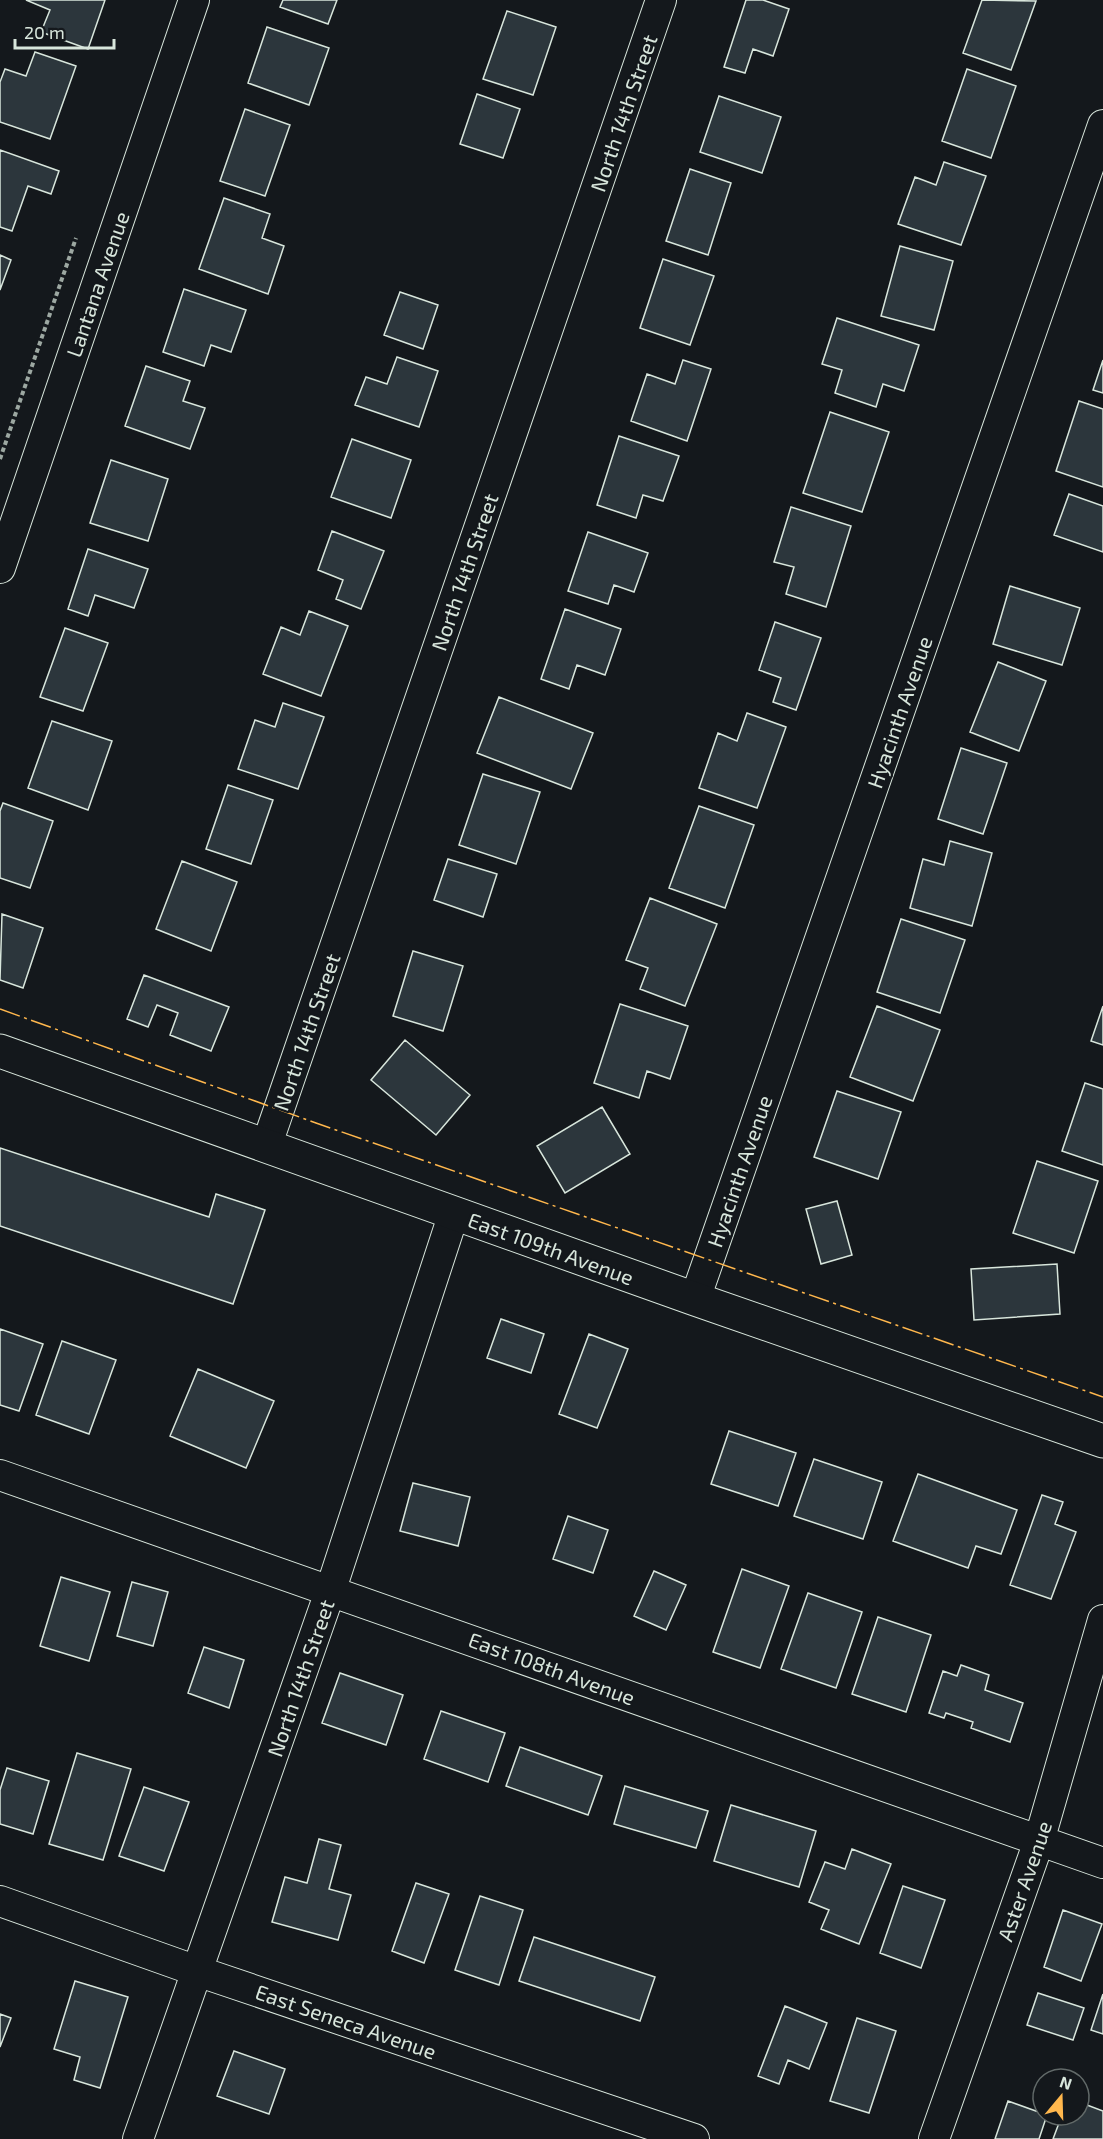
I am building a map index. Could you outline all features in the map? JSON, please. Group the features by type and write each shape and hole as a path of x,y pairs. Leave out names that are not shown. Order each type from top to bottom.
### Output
{"street":[{"name":"Lantana Avenue","path":"0,568 194,0"},
{"name":"North 14th Street","path":"267,1144 662,0"},
{"name":"Hyacinth Avenue","path":"695,1299 1103,125"},
{"name":"East 109th Avenue","path":"0,1051 267,1144 695,1299 1103,1441"},
{"name":"North 14th Street","path":"138,2139 331,1589 454,1213"},
{"name":"East 108th Avenue","path":"0,1474 1103,1863"},
{"name":"Aster Avenue","path":"934,2139 1039,1841 1103,1620"},
{"name":"East Seneca Avenue","path":"0,1900 197,1971 694,2139"}],"building":[{"path":"26,0 105,0 88,49 41,32 50,10"},
{"path":"283,0 337,0 328,24 280,7"},
{"path":"746,0 763,0 789,9 773,56 753,49 745,73 724,67"},
{"path":"982,0 1036,1 1011,70 963,53"},
{"path":"507,11 556,27 533,95 483,79"},
{"path":"267,27 329,48 309,105 248,83"},
{"path":"35,52 76,66 50,139 0,122 0,82 5,69 26,76"},
{"path":"967,69 1016,86 991,158 942,141"},
{"path":"477,94 520,109 503,158 460,144"},
{"path":"719,96 781,117 762,173 700,152"},
{"path":"245,109 290,125 265,196 220,181"},
{"path":"0,150 59,171 51,194 28,186 12,231 0,227"},
{"path":"944,162 986,176 961,245 898,224 915,177 936,185"},
{"path":"690,169 731,183 708,255 666,241"},
{"path":"224,198 270,214 262,238 284,246 268,294 199,269"},
{"path":"900,246 953,261 934,330 881,316"},
{"path":"0,255 11,260 0,290"},
{"path":"663,259 714,276 690,345 640,328"},
{"path":"184,289 246,310 231,352 211,345 204,366 163,352"},
{"path":"400,292 438,305 423,349 384,335"},
{"path":"837,318 919,345 904,391 883,384 876,407 835,393 842,370 822,364"},
{"path":"397,357 438,371 419,427 355,405 366,377 387,384"},
{"path":"683,360 711,369 687,441 631,421 647,374 675,384"},
{"path":"1103,360 1103,393 1093,390"},
{"path":"146,366 190,381 183,401 205,408 190,449 125,426"},
{"path":"1079,401 1103,409 1103,487 1056,471"},
{"path":"830,412 889,432 862,512 803,493"},
{"path":"619,436 679,456 663,501 643,495 636,518 597,505"},
{"path":"352,439 411,460 391,518 331,497"},
{"path":"111,460 168,479 148,541 90,523"},
{"path":"1069,494 1103,506 1103,552 1054,535"},
{"path":"791,507 851,526 826,607 786,594 794,567 774,562"},
{"path":"332,531 384,551 361,609 336,599 343,580 318,570"},
{"path":"588,532 648,553 634,592 614,585 608,604 568,591"},
{"path":"88,549 148,569 134,608 95,595 88,616 68,609"},
{"path":"1010,586 1080,608 1062,665 993,644"},
{"path":"565,609 621,629 605,675 577,665 569,689 541,679"},
{"path":"309,611 348,626 321,696 263,674 281,627 300,635"},
{"path":"775,622 821,638 796,710 773,702 781,678 759,670"},
{"path":"65,628 108,643 83,711 40,697"},
{"path":"998,662 1046,681 1019,751 970,732"},
{"path":"499,697 593,733 571,789 477,753"},
{"path":"283,703 324,717 298,789 238,769 255,720 275,727"},
{"path":"747,713 786,727 757,808 699,788 718,733 737,741"},
{"path":"52,721 112,741 88,810 28,788"},
{"path":"961,748 1007,763 983,834 938,819"},
{"path":"483,774 540,792 516,864 459,845"},
{"path":"228,785 273,800 251,864 206,849"},
{"path":"3,803 53,821 30,888 0,878 0,811"},
{"path":"699,806 754,825 725,908 669,888"},
{"path":"950,841 992,853 972,926 910,908 923,859 944,865"},
{"path":"448,859 497,874 483,917 434,900"},
{"path":"182,861 237,882 211,951 156,929"},
{"path":"650,898 717,924 685,1006 640,989 648,968 626,960"},
{"path":"2,914 43,928 23,988 0,980"},
{"path":"901,919 965,940 940,1013 877,992"},
{"path":"413,951 463,966 443,1031 393,1016"},
{"path":"144,975 229,1007 211,1051 170,1035 178,1013 157,1005 148,1027 127,1019"},
{"path":"620,1004 688,1026 670,1079 647,1071 639,1098 594,1083"},
{"path":"877,1006 940,1030 913,1101 850,1077"},
{"path":"1103,1006 1103,1045 1091,1041"},
{"path":"405,1040 470,1095 436,1135 371,1080"},
{"path":"1085,1083 1103,1089 1103,1165 1062,1151"},
{"path":"837,1091 901,1112 878,1179 814,1157"},
{"path":"602,1107 630,1154 565,1193 537,1146"},
{"path":"0,1148 209,1217 216,1194 265,1210 233,1304 0,1226"},
{"path":"1037,1161 1098,1181 1074,1253 1013,1233"},
{"path":"837,1201 852,1255 821,1264 806,1209"},
{"path":"1057,1264 1060,1314 974,1320 971,1269"},
{"path":"501,1319 544,1334 531,1373 487,1358"},
{"path":"0,1329 43,1344 19,1411 0,1405"},
{"path":"589,1334 628,1349 597,1428 559,1414"},
{"path":"62,1341 116,1360 89,1434 36,1415"},
{"path":"198,1369 274,1401 246,1468 170,1436"},
{"path":"729,1431 796,1453 778,1506 711,1484"},
{"path":"814,1459 882,1482 863,1539 794,1516"},
{"path":"918,1474 1017,1510 1001,1554 976,1546 968,1568 893,1541"},
{"path":"413,1483 470,1497 458,1546 400,1531"},
{"path":"1042,1495 1063,1502 1055,1524 1076,1532 1051,1599 1010,1585"},
{"path":"568,1516 608,1530 593,1573 553,1559"},
{"path":"742,1569 789,1586 760,1668 713,1652"},
{"path":"654,1571 686,1585 666,1630 634,1616"},
{"path":"61,1577 110,1592 89,1661 40,1646"},
{"path":"132,1582 168,1592 153,1646 117,1636"},
{"path":"808,1593 862,1612 836,1688 781,1669"},
{"path":"878,1617 931,1635 906,1712 852,1694"},
{"path":"204,1647 244,1660 229,1708 188,1693"},
{"path":"961,1665 989,1675 985,1690 1023,1703 1010,1742 971,1728 973,1722 946,1713 944,1718 929,1713 943,1671 957,1676"},
{"path":"340,1673 403,1695 386,1745 322,1723"},
{"path":"441,1711 505,1733 488,1782 424,1759"},
{"path":"520,1747 602,1776 588,1815 506,1786"},
{"path":"77,1753 131,1769 103,1860 49,1844"},
{"path":"7,1768 49,1781 33,1834 0,1824 0,1790"},
{"path":"625,1786 708,1811 696,1848 614,1824"},
{"path":"144,1787 189,1802 164,1871 119,1856"},
{"path":"731,1805 816,1831 799,1887 714,1861"},
{"path":"319,1839 341,1845 329,1889 351,1895 338,1940 272,1922 285,1877 307,1883"},
{"path":"852,1849 891,1864 859,1944 821,1929 829,1910 809,1902 825,1862 845,1869"},
{"path":"416,1883 449,1894 424,1963 392,1951"},
{"path":"903,1886 945,1900 921,1968 880,1953"},
{"path":"480,1896 523,1910 499,1985 455,1970"},
{"path":"1063,1910 1102,1924 1081,1981 1044,1967"},
{"path":"534,1937 655,1977 640,2021 519,1981"},
{"path":"75,1981 128,1997 100,2088 74,2080 80,2057 54,2049"},
{"path":"1038,1993 1084,2008 1073,2040 1027,2025"},
{"path":"1103,1994 1103,2034 1091,2030"},
{"path":"785,2006 827,2023 809,2069 788,2060 779,2084 758,2076"},
{"path":"0,2014 11,2018 0,2047"},
{"path":"857,2018 896,2031 869,2113 830,2101"},
{"path":"234,2051 285,2069 269,2114 217,2096"},
{"path":"1008,2101 1031,2109 1031,2127 1043,2127 1039,2139 995,2139"},
{"path":"1091,2106 1103,2111 1103,2139 1053,2139 1058,2127 1091,2127"}],"power":[{"path":"0,1009 316,1123 1103,1397"}]}
